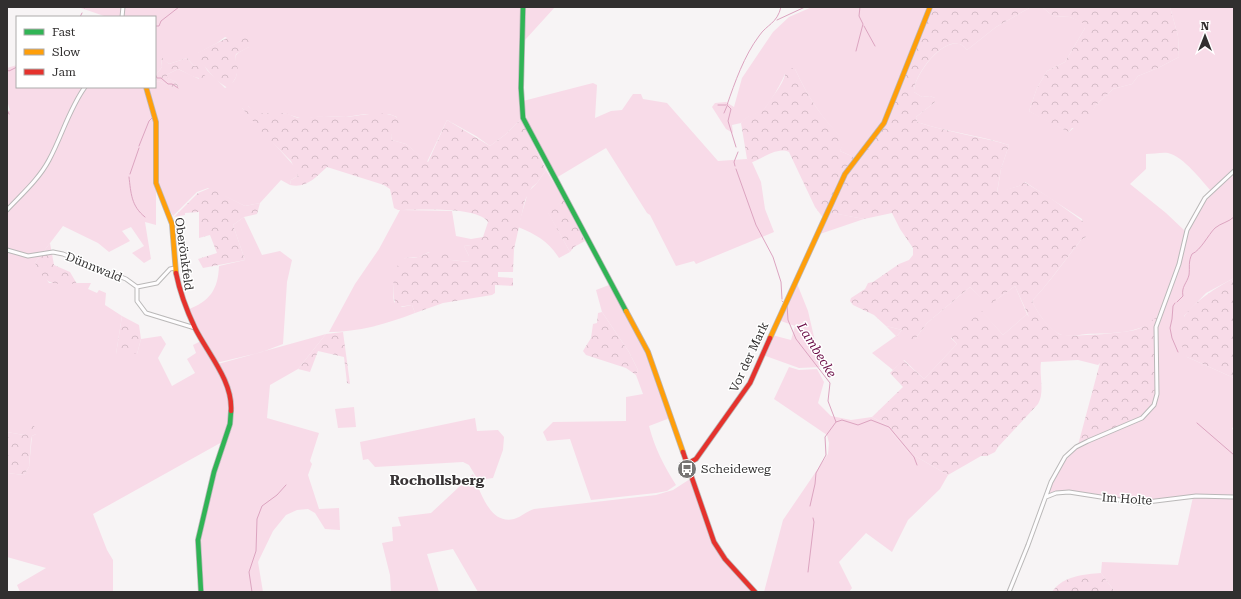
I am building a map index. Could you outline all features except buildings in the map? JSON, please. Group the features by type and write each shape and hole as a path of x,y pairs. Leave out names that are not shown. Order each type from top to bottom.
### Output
{"street":[{"path":"523,7 521,101 524,118 648,352 708,527 718,550 755,592"},
{"name":"Vor der Mark","path":"687,464 694,461 746,390 845,174 884,123 930,7"},
{"path":"7,210 32,183 48,162 83,88"},
{"name":"Oberönkfeld","path":"146,88 156,122 156,183 172,224 175,268 181,300 227,386 231,408 231,418 214,472 198,540 201,592"},
{"path":"1009,592 1058,469 1072,450 1142,418 1153,408 1157,394 1156,328 1179,264 1187,230 1205,198 1234,172"},
{"name":"Dünnwald","path":"7,250 31,256 58,252 99,268 137,287"},
{"path":"175,268 170,269 156,283 137,287 137,303 146,313 195,328"},
{"name":"Im Holte","path":"1046,497 1056,492 1069,492 1139,503 1156,502 1192,496 1234,497"}],"green space":[{"path":"78,7 521,7 519,100 521,119 506,134 490,146 476,136 447,120 427,162 406,144 392,140 391,136 397,117 389,114 365,114 346,117 323,116 303,119 283,113 260,114 253,112 248,106 242,108 295,167 298,176 291,180 290,185 281,180 260,203 245,206 208,188 197,192 173,216 158,189 156,153 156,225 145,222 151,259 144,263 132,253 144,246 131,227 122,231 130,241 109,252 98,243 63,226 35,263 49,283 91,283 88,289 97,293 99,290 106,293 105,305 122,316 116,354 137,354 141,339 161,336 166,344 158,358 172,386 195,373 187,359 196,353 193,345 201,341 223,381 230,403 230,414 227,432 222,442 93,514 107,550 113,560 113,592 20,592 17,585 46,568 7,557 7,473 24,475 29,467 32,436 36,434 28,430 24,435 7,432 7,210 33,183 48,162 85,88 156,88 156,82 158,81 179,89 176,82 165,77 178,69 199,79 194,66 187,58 169,64 161,58 162,67 156,75 156,16 104,16","holes":["225,37 249,47 241,51 235,57 237,70 235,79 225,88 207,70 198,53"]},
{"path":"525,7 555,7 525,40"},
{"path":"812,7 930,7 884,122 856,158 840,151 844,140 829,125 816,107 795,69 785,74 772,98 763,110 746,118 741,123 732,125 733,133 726,129 712,107 715,103 726,102 734,107 742,78 773,32 789,17"},
{"path":"930,7 1031,7 996,27 967,50 960,44 951,44 942,48 926,64 919,74 914,92 922,97 930,96 935,98 935,102 916,117 917,122 940,129 1009,145 1001,169 997,192 1019,186 1024,182 1049,197 1088,225 1090,229 1086,237 1081,240 1032,301 1037,311 1051,327 1059,334 1064,335 1132,331 1144,326 1159,315 1157,322 1157,387 1154,404 1150,411 1120,429 1078,445 1100,363 1098,365 1078,360 1041,362 1041,394 1038,404 995,452 987,456 981,456 948,475 908,452 885,424 872,417 903,387 890,373 903,360 924,379 957,344 951,337 982,311 1003,335 1027,314 1029,317 1015,286 988,306 970,287 927,323 915,339 907,344 897,336 902,330 886,326 874,315 853,305 850,301 851,298 865,289 868,283 873,282 899,264 909,260 913,255 913,248 900,229 892,213 864,219 827,212 824,219 815,207 789,152 774,152 750,163 747,159 741,123 747,117 761,111 764,108 780,87 786,70 789,67 795,69 816,107 837,133 845,140 840,151 856,158 884,123"},
{"path":"1031,7 1042,7 1053,16 1070,17 1085,23 1085,28 1065,62 1047,71 1037,88 1029,111 1069,132 1091,113 1096,105 1113,89 1132,84 1138,76 1179,57 1178,36 1170,7 1234,7 1234,170 1211,191 1192,169 1174,155 1168,153 1146,154 1146,169 1130,184 1166,213 1185,231 1175,275 1163,307 1152,322 1135,330 1115,333 1068,336 1057,333 1053,330 1040,316 1032,301 1081,240 1086,237 1082,219 1025,182 1019,186 997,193 1001,169 1009,145 917,122 916,117 935,102 935,98 930,96 922,97 914,92 915,84 919,75 934,56 942,48 951,44 960,44 967,50 996,27"},
{"path":"1042,7 1170,7 1178,36 1179,57 1138,76 1132,84 1113,89 1096,105 1087,122 1080,129 1072,128 1069,132 1029,111 1037,88 1047,71 1065,62 1085,28 1085,24 1070,17 1053,16"},
{"path":"235,34 250,35 249,47 236,54 235,58 238,69 236,77 229,89 216,80 197,57 197,53"},
{"path":"161,57 169,64 187,58 194,66 198,66 206,77 198,78 178,69 168,74 166,77 176,82 180,90 158,81 156,82 156,75 162,67"},
{"path":"16,65 16,88 83,88 48,161 31,183 7,208 7,110 10,111 7,100 7,68"},
{"path":"593,83 597,85 595,118 611,111 622,110 633,94 641,94 643,99 667,103 718,161 747,159 752,162 761,182 765,209 774,232 696,264 694,261 676,266 650,215 647,213 606,148 556,178 528,124 523,101"},
{"path":"242,105 248,106 260,113 285,113 297,118 324,116 346,117 368,114 386,114 393,116 399,119 403,125 399,132 393,132 391,136 392,140 406,144 428,162 447,120 490,146 506,134 521,119 546,170 537,183 532,187 525,200 514,249 513,272 498,272 498,277 513,278 513,286 495,285 495,293 492,295 443,303 415,313 412,305 397,307 393,290 394,276 396,269 402,260 417,257 430,252 442,251 448,254 451,260 469,262 469,256 464,246 471,245 471,239 483,237 488,222 482,217 472,213 460,211 398,210 394,208 390,189 384,185 327,167 306,184 296,186 290,185 291,180 298,176 291,161 262,132 242,108"},
{"path":"546,170 564,200 548,212 570,252 559,258 551,247 542,239 518,227 528,192 537,183"},
{"path":"1234,173 1234,278 1206,293 1184,316 1187,357 1234,378 1234,427 1232,428 1234,432 1233,496 1207,495 1139,502 1060,491 1047,494 1060,466 1076,449 1098,437 1138,420 1149,413 1155,405 1156,327 1173,283 1187,230 1202,202"},
{"path":"210,188 245,206 260,203 257,214 244,217 233,225 245,260 203,268 198,259 217,253 210,235 199,238 199,212 185,213 185,215 174,217 198,193"},
{"path":"564,200 585,241 574,247 570,252 547,211"},
{"path":"400,210 452,211 456,236 471,239 471,245 464,246 470,262 451,260 429,252 419,257 405,258 395,279 393,290 394,302 402,307 412,305 415,313 372,327 351,331 329,332 355,284 379,249"},
{"path":"828,212 864,219 817,235"},
{"path":"244,217 262,255 280,251 292,260 287,282 283,344 262,352 216,363 187,310 202,303 211,294 217,282 219,266 245,260 233,225"},
{"path":"50,243 54,265 70,272 77,284 56,284 43,277 39,271 35,263"},
{"path":"1234,278 1234,378 1187,357 1181,344 1179,327 1183,318 1198,301"},
{"path":"796,281 808,311 821,367 799,368 763,355 772,335 791,340 795,326 778,320"},
{"path":"609,285 637,332 670,418 649,426 660,457 676,485 667,491 656,493 591,500 570,439 547,441 543,432 553,422 626,421 626,397 643,394 636,375 638,370 629,352 602,312 596,290"},
{"path":"1015,286 1027,314 1003,335 982,312 951,338 957,344 924,379 904,360 893,370 872,353 896,336 886,326 902,330 897,336 915,339 927,323 970,287 981,298 996,300"},
{"path":"602,312 629,352 638,370 636,375 626,368 586,355 583,351 591,338 593,324 597,323 598,313"},
{"path":"122,316 139,325 141,339 137,354 116,354"},
{"path":"343,332 350,384 347,383 344,357 318,351 310,372 298,369 326,334"},
{"path":"326,334 298,369 270,385 267,418 319,433 310,461 312,464 308,475 319,509 339,508 340,530 325,529 315,513 308,509 297,510 286,515 273,531 258,562 263,592 204,592 200,542 214,475 231,424 233,413 218,364"},
{"path":"789,367 799,370 817,369 824,382 818,403 831,416 851,420 872,417 885,424 908,452 948,475 940,489 908,520 892,552 866,533 839,562 852,588 849,592 764,592 783,520 828,454 829,443 827,435 774,399"},
{"path":"354,407 356,427 338,428 335,409"},
{"path":"475,418 477,431 498,430 504,437 503,450 493,478 478,480 469,465 463,462 375,467 368,459 363,460 360,442"},
{"path":"29,426 34,426 37,431 36,434 32,436 31,440 29,467 24,475 7,473 7,432 24,435"},
{"path":"473,474 482,497 487,505 498,517 505,519 517,518 534,509 656,495 673,490 690,479 713,542 754,592 478,592 453,549 427,554 439,592 391,592 390,575 382,543 393,541 392,527 401,526 398,517 431,513"},
{"path":"1193,497 1234,497 1234,592 1115,592 1101,573 1102,562 1178,565"},
{"path":"1101,573 1115,592 1052,592 1062,582 1068,579 1081,575"}],"waterway":[{"path":"156,26 159,26 161,21 179,7"},
{"name":"Lambecke","path":"736,147 728,121 731,109 727,105 744,61 762,32 777,17 781,7"},
{"path":"777,20 805,7"},
{"path":"856,51 863,24 859,16 860,7"},
{"path":"864,26 875,46"},
{"path":"7,70 9,71 16,68"},
{"path":"156,76 157,78 161,78 168,84 172,84 178,88"},
{"path":"718,105 726,105"},
{"path":"724,113 727,106"},
{"path":"7,110 9,114"},
{"path":"139,146 149,121 152,118"},
{"path":"130,174 139,148"},
{"name":"Lambecke","path":"735,166 734,162 738,152"},
{"name":"Lambecke","path":"736,169 756,225 773,257 781,282 782,299"},
{"path":"129,177 132,199 140,213 145,217"},
{"path":"1177,302 1183,296 1183,288 1189,275 1192,254 1215,228 1234,217"},
{"path":"1175,303 1173,306 1170,328 1172,338 1178,352"},
{"name":"Lambecke","path":"787,305 788,320 796,339 830,383 828,401 836,422 842,420 858,425 871,420 889,427 914,457 917,465"},
{"path":"810,506 816,473 826,455 825,437 836,422"},
{"path":"1197,423 1234,455"},
{"path":"252,592 249,572 256,551 257,519 262,506 277,495 286,485"},
{"path":"808,572 814,522 813,518"}],"traffic: fast":[{"path":"523,7 521,88 523,118 626,311"},
{"path":"201,592 198,540 214,472 230,424 231,411"}],"traffic: slow":[{"path":"770,338 845,174 884,123 930,7"},
{"path":"146,88 156,122 156,183 172,224 176,273"},
{"path":"626,311 648,352 683,452"}],"traffic: jam":[{"path":"176,273 181,294 195,328 224,378 231,400 231,411"},
{"path":"687,464 696,459 750,383 770,338"},
{"path":"683,452 714,542 725,559 755,592"}],"place":[{"name":"Scheideweg","path":"687,469"}],"district":[{"name":"Rochollsberg","path":"437,480"}]}
